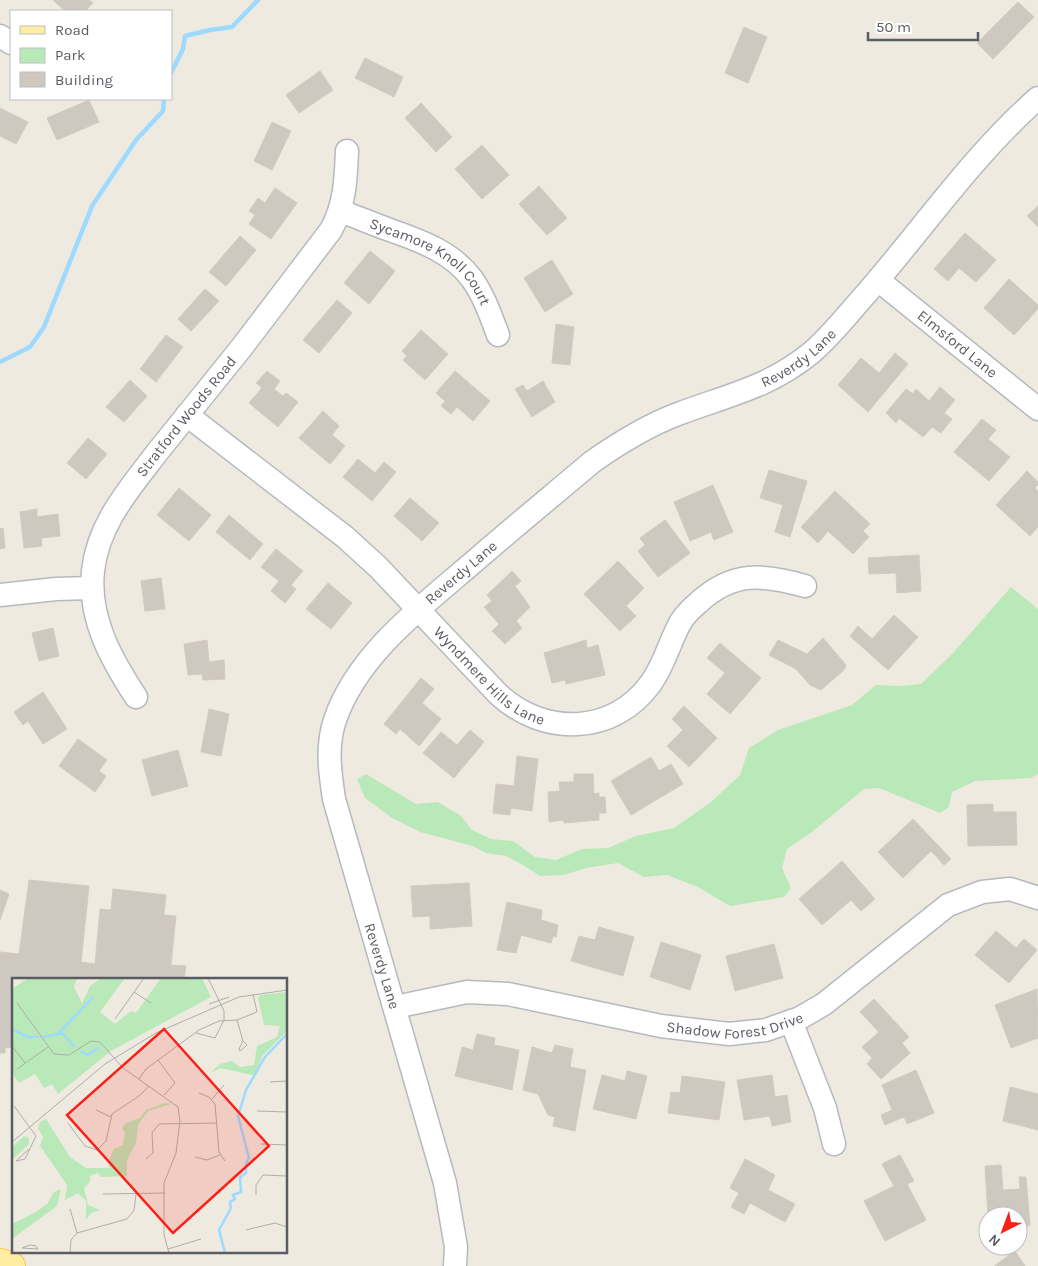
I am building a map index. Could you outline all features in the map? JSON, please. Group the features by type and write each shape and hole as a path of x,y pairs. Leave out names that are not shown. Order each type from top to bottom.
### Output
{"main road":[{"path":"0,1263 11,1266"}],"street":[{"name":"Reverdy Lane","path":"455,1266 456,1247 445,1183 334,799 330,770 330,748 334,721 346,695 371,659 418,610 584,469 615,445 678,414 728,398 763,384 795,365 825,340 878,280 966,172 1004,130 1038,98"},
{"name":"Stratford Woods Road","path":"136,697 103,640 96,613 92,588 100,539 113,512 331,230 340,211 348,150"},
{"name":"Sycamore Knoll Court","path":"340,211 414,238 446,254 472,280 488,307 498,335"},
{"name":"Elmsford Lane","path":"878,280 1038,409"},
{"name":"Wyndmere Hills Lane","path":"187,415 345,537 378,567 508,703 541,720 560,724 584,724 605,719 619,712 642,694 652,682 680,622 702,599 726,582 744,578 768,578 805,586"},
{"path":"0,595 56,588 92,588"},
{"name":"Shadow Forest Drive","path":"395,1007 467,992 508,994 661,1026 729,1034 766,1030 800,1018 824,1004 948,905 982,892 991,891 1010,890 1038,898"},
{"path":"791,1021 825,1108 834,1144"}],"green space":[{"path":"1011,587 1038,609 1038,774 1031,778 975,781 952,792 949,807 940,813 879,788 864,789 812,832 787,849 782,868 791,888 784,897 730,906 698,887 667,875 644,877 618,863 586,868 564,875 540,876 506,856 486,853 473,846 420,832 392,818 365,798 357,779 366,774 416,804 438,802 461,816 472,830 491,839 513,841 535,857 556,860 582,849 608,848 636,836 674,828 711,802 740,775 749,748 778,730 852,705 876,685 899,686 921,684 953,653"}],"building":[{"path":"53,0 89,0 93,3 86,10 64,10"},
{"path":"1018,2 1034,17 993,59 977,43"},
{"path":"744,27 767,37 748,83 725,73"},
{"path":"365,58 403,77 394,97 355,78"},
{"path":"320,71 333,90 299,113 286,95"},
{"path":"89,100 99,122 57,140 47,118"},
{"path":"421,103 452,137 436,152 405,118"},
{"path":"0,108 28,122 16,144 0,136"},
{"path":"272,122 291,131 272,170 254,161"},
{"path":"482,145 509,175 482,199 455,169"},
{"path":"539,186 567,218 547,235 519,204"},
{"path":"275,188 297,203 271,239 249,224 255,215 249,211 258,198 265,203"},
{"path":"1038,206 1038,227 1027,216"},
{"path":"965,233 996,260 976,282 959,268 948,281 934,269"},
{"path":"240,236 256,250 226,286 209,272"},
{"path":"370,251 395,271 369,304 344,283"},
{"path":"552,260 573,294 545,312 524,278"},
{"path":"1009,279 1038,305 1038,309 1014,335 984,308"},
{"path":"205,289 219,301 191,331 178,319"},
{"path":"337,300 352,313 319,353 303,340"},
{"path":"556,324 574,327 570,365 552,363"},
{"path":"421,330 448,354 425,380 403,360 407,356 402,351"},
{"path":"166,335 183,347 156,382 140,369"},
{"path":"895,353 908,364 868,412 838,385 861,358 879,373"},
{"path":"267,371 280,381 274,389 283,396 286,393 298,402 278,427 249,403 262,388 256,383"},
{"path":"455,371 490,401 473,421 457,407 451,414 441,406 445,401 436,393"},
{"path":"130,380 147,396 124,422 106,407"},
{"path":"543,381 555,402 532,417 515,389 523,385 527,391"},
{"path":"940,387 955,400 944,413 952,419 941,433 932,427 923,437 899,418 896,423 886,413 906,389 913,394 916,389 929,401"},
{"path":"323,411 339,426 332,435 345,446 330,464 299,438"},
{"path":"982,419 996,430 988,439 1010,457 989,481 954,452"},
{"path":"88,438 107,454 86,479 67,463"},
{"path":"358,459 375,473 384,462 396,472 372,501 343,477"},
{"path":"769,470 807,481 790,537 775,532 783,505 760,498"},
{"path":"1027,471 1038,482 1035,488 1038,491 1038,527 1030,536 996,505"},
{"path":"713,485 733,532 714,540 711,532 690,541 674,502"},
{"path":"179,488 211,515 189,541 157,515"},
{"path":"835,491 870,524 863,531 869,537 853,554 828,531 818,543 801,527"},
{"path":"410,498 439,523 422,541 394,516"},
{"path":"37,509 37,517 58,514 60,536 41,538 42,546 24,548 20,512"},
{"path":"229,515 263,544 250,560 216,532"},
{"path":"665,520 690,553 658,577 638,551 645,545 640,538"},
{"path":"3,528 5,548 0,549 0,529"},
{"path":"276,549 303,571 291,585 296,589 285,603 271,591 279,581 261,567"},
{"path":"919,555 921,591 897,593 896,573 869,574 868,558"},
{"path":"618,561 644,588 626,606 636,616 620,631 584,594"},
{"path":"512,571 521,581 515,586 530,607 516,621 522,628 505,644 492,631 499,624 484,607 492,601 487,595"},
{"path":"161,578 165,609 145,611 141,581"},
{"path":"328,583 352,603 331,629 306,609"},
{"path":"894,615 918,637 888,670 850,636 858,626 872,639"},
{"path":"53,628 59,656 39,661 32,633"},
{"path":"823,638 846,665 844,670 821,690 810,685 796,669 769,655 778,640 807,654"},
{"path":"207,640 209,662 224,660 225,679 203,680 202,674 188,675 184,644"},
{"path":"586,640 587,648 598,645 605,675 566,684 565,680 552,683 544,653"},
{"path":"720,643 761,678 730,714 707,694 725,673 707,658"},
{"path":"421,678 434,689 422,703 441,719 419,746 400,729 396,734 384,724"},
{"path":"43,692 67,729 43,744 28,721 23,725 14,712"},
{"path":"684,706 717,738 689,767 667,746 683,730 672,719"},
{"path":"209,709 229,714 221,756 201,752"},
{"path":"470,730 484,742 454,778 423,753 441,732 457,745"},
{"path":"78,739 107,760 99,771 106,776 95,792 59,766"},
{"path":"178,750 188,786 152,796 142,760"},
{"path":"517,756 538,759 532,811 511,808 510,815 493,813 496,784 514,786"},
{"path":"651,757 659,771 671,764 683,784 631,815 611,781"},
{"path":"574,774 593,774 594,794 599,793 599,797 605,797 606,813 599,813 599,820 564,823 563,820 549,822 548,792 560,791 559,782 574,782"},
{"path":"993,804 993,812 1016,812 1017,845 968,846 967,805"},
{"path":"913,819 951,859 944,865 931,851 903,878 878,852"},
{"path":"842,861 875,899 861,911 851,900 822,925 799,899"},
{"path":"29,880 89,886 81,962 95,964 100,909 111,910 113,889 166,895 164,915 176,916 171,965 186,966 184,978 12,978 12,1047 5,1048 5,1053 0,1053 0,952 19,954"},
{"path":"469,883 472,926 430,929 430,916 413,917 411,886"},
{"path":"0,890 9,894 0,920"},
{"path":"507,902 542,910 541,920 558,925 556,937 553,936 551,943 521,935 516,953 497,950"},
{"path":"599,927 634,937 623,976 571,961 579,936 595,940"},
{"path":"996,931 1016,948 1024,939 1037,950 1009,983 975,955"},
{"path":"661,942 701,955 690,990 650,977"},
{"path":"774,944 783,978 735,991 726,956"},
{"path":"1037,989 1038,1038 1011,1048 995,1005"},
{"path":"874,999 909,1037 902,1043 910,1053 881,1079 867,1064 872,1058 862,1047 879,1032 860,1012"},
{"path":"477,1034 495,1038 494,1045 519,1050 512,1090 455,1076 462,1047 473,1050"},
{"path":"555,1045 573,1049 570,1067 586,1070 575,1131 553,1126 555,1117 548,1115 538,1094 523,1090 532,1047 552,1053"},
{"path":"916,1070 934,1113 907,1124 904,1117 885,1125 881,1115 892,1110 882,1085"},
{"path":"627,1071 647,1076 636,1119 593,1109 602,1075 625,1081"},
{"path":"772,1075 775,1097 787,1095 791,1122 772,1126 770,1116 744,1120 737,1080"},
{"path":"682,1076 725,1082 719,1120 668,1113 671,1092 680,1093"},
{"path":"1010,1087 1038,1094 1038,1130 1003,1121"},
{"path":"900,1155 914,1181 907,1184 926,1220 885,1241 864,1201 894,1186 882,1164"},
{"path":"745,1159 775,1175 768,1190 795,1204 785,1222 750,1203 744,1214 731,1207 739,1193 730,1188"},
{"path":"1001,1165 1003,1190 1020,1189 1019,1177 1026,1177 1030,1226 1028,1226 1028,1206 987,1206 985,1166"},
{"path":"1008,1256 1018,1256 1025,1266 994,1266"}],"waterway":[{"path":"172,71 183,49 185,36 232,27 258,0"},
{"path":"0,362 30,347 44,327 92,206 136,140 163,111 164,100"}]}
